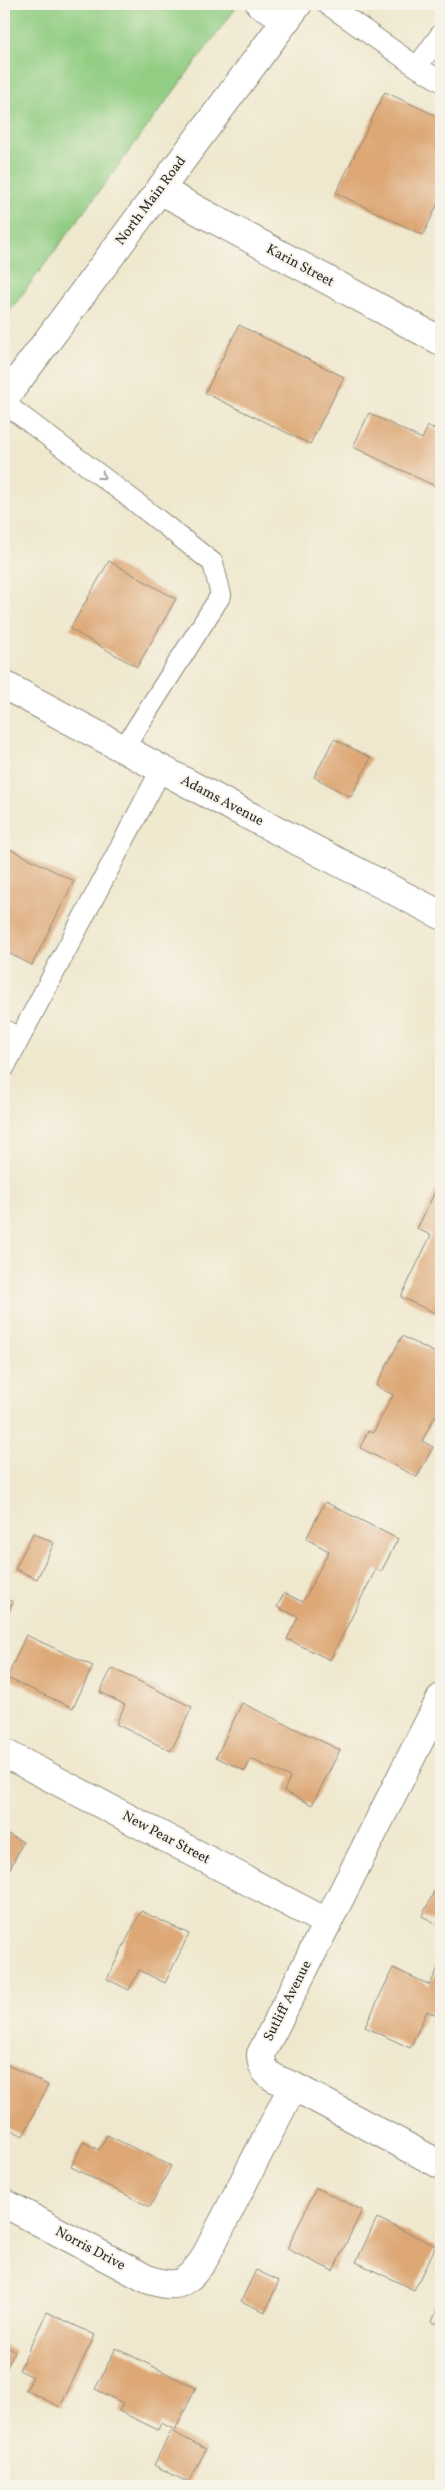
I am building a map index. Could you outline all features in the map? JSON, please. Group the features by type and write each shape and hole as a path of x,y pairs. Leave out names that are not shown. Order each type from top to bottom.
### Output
{"street":[{"path":"260,4 293,11"},
{"name":"North Main Road","path":"4,401 293,11"},
{"name":"Karin Street","path":"160,190 441,341"},
{"name":"Adams Avenue","path":"4,685 238,810 441,915"},
{"name":"Sutliff Avenue","path":"293,2086 266,2074 261,2064 261,2054 441,1698"},
{"name":"New Pear Street","path":"4,1753 328,1923"},
{"path":"293,2086 441,2165"},
{"name":"Norris Drive","path":"4,2203 147,2279 163,2285 179,2285 191,2277 202,2261 293,2086"}],"lane":[{"path":"327,4 417,67 441,81"},
{"path":"417,67 441,34"},
{"path":"4,401 213,563 221,595 124,748"},
{"path":"4,1068 12,1034 162,768"}],"green space":[{"path":"4,4 239,4 4,319"}],"building":[{"path":"385,92 441,118 441,197 423,235 336,193"},
{"path":"239,325 344,377 310,444 205,393"},
{"path":"369,413 422,439 428,426 441,432 441,489 353,447"},
{"path":"109,561 176,599 137,667 70,629"},
{"path":"334,739 371,758 351,797 314,777"},
{"path":"4,846 74,881 32,965 4,951"},
{"path":"441,1179 441,1316 401,1297 431,1235 417,1229"},
{"path":"402,1336 441,1356 441,1419 435,1416 422,1441 433,1447 417,1477 360,1448 368,1431 373,1433 393,1395 376,1386"},
{"path":"325,1502 398,1539 381,1572 376,1569 330,1660 287,1639 298,1617 277,1607 284,1593 303,1602 329,1551 306,1539"},
{"path":"33,1533 54,1543 37,1579 15,1569"},
{"path":"4,1598 13,1602 4,1621"},
{"path":"26,1635 93,1666 73,1708 7,1678"},
{"path":"112,1668 192,1707 171,1751 116,1724 125,1705 100,1692"},
{"path":"242,1703 340,1750 312,1805 284,1791 290,1777 251,1759 245,1771 216,1757"},
{"path":"4,1832 23,1842 4,1881"},
{"path":"434,1892 441,1896 441,1926 422,1916"},
{"path":"141,1911 189,1934 165,1983 139,1970 129,1990 107,1979"},
{"path":"393,1968 430,1985 438,1968 441,1970 441,2018 427,2011 410,2048 365,2027"},
{"path":"4,2063 48,2085 23,2136 4,2126"},
{"path":"107,2135 171,2166 150,2207 71,2167 83,2142 99,2150"},
{"path":"316,2188 362,2210 333,2271 287,2249"},
{"path":"377,2218 436,2246 414,2290 356,2262"},
{"path":"256,2270 279,2281 265,2312 241,2301"},
{"path":"441,2299 441,2325 432,2322"},
{"path":"47,2312 95,2335 60,2407 26,2390 33,2377 19,2370"},
{"path":"4,2345 15,2351 4,2374"},
{"path":"116,2348 196,2388 175,2430 161,2423 158,2430 119,2411 123,2403 95,2389"},
{"path":"171,2431 206,2449 189,2483 154,2465"}]}
